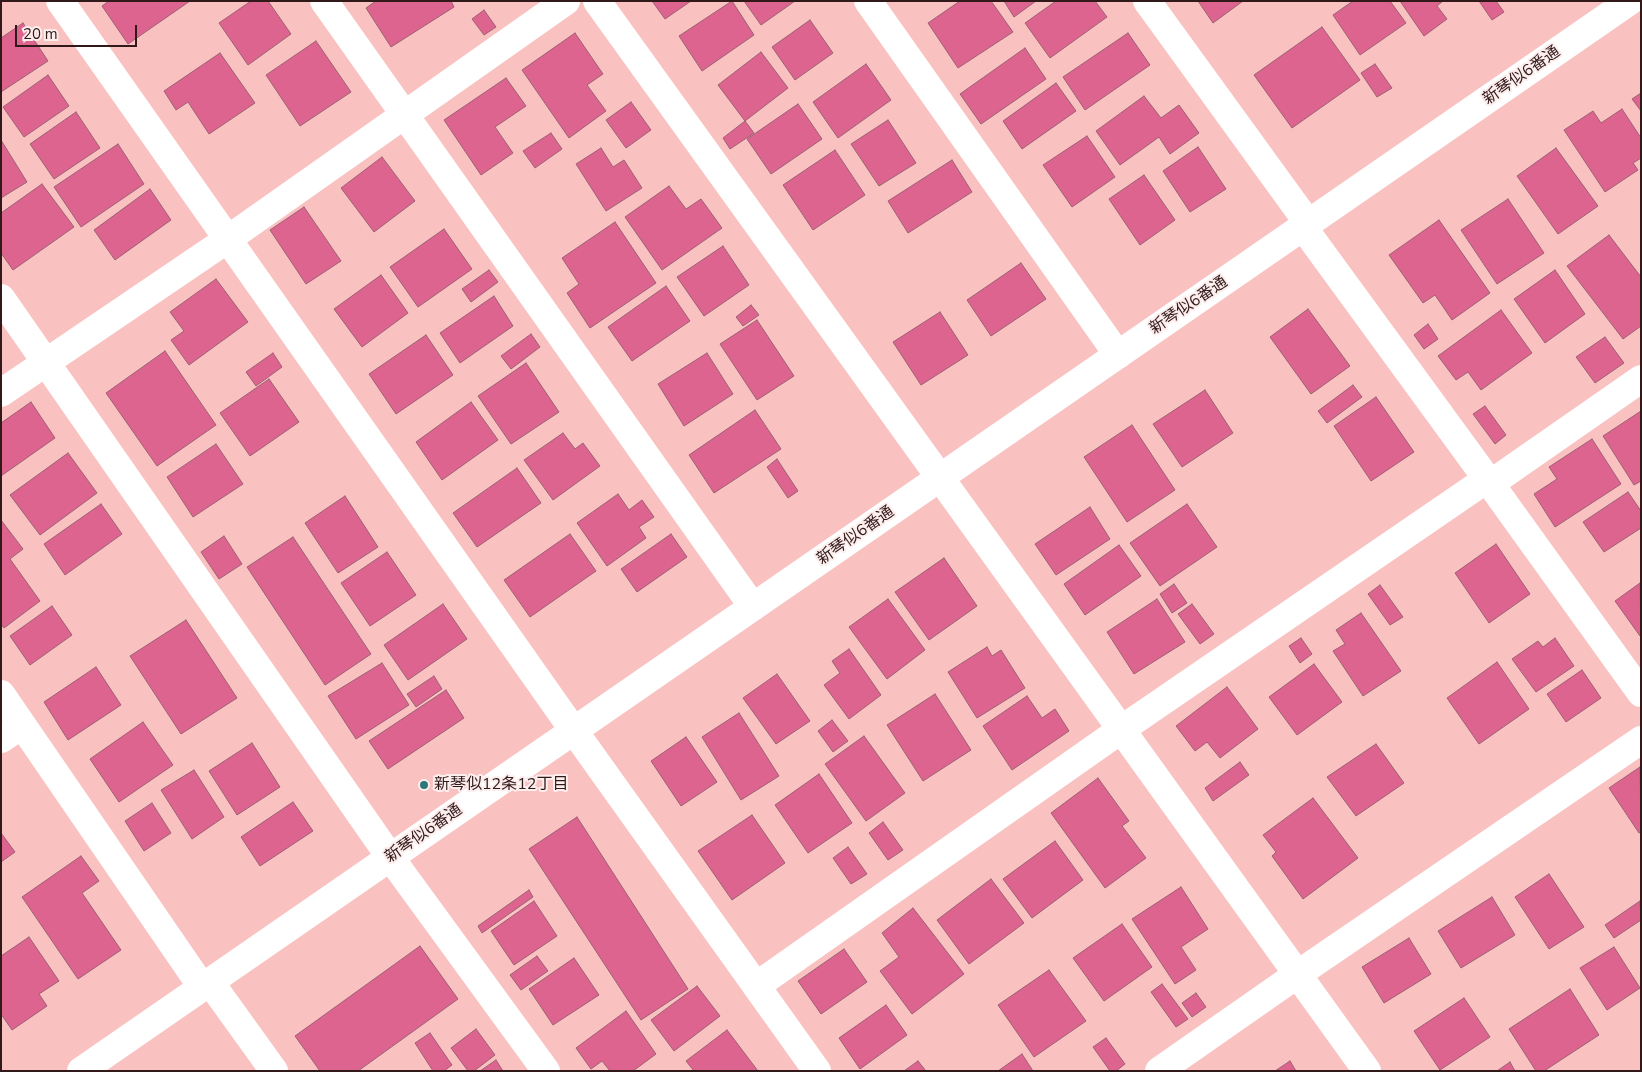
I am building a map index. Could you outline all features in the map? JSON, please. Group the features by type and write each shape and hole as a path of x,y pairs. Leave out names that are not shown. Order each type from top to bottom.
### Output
{"street":[{"path":"60,1 574,731 817,1071"},
{"path":"324,1 754,607"},
{"path":"1,393 228,240 566,1"},
{"path":"597,1 1367,1071"},
{"path":"868,1 1118,355"},
{"path":"1147,1 1641,694"},
{"name":"新琴似6番通","path":"82,1071 1630,1"},
{"path":"1,298 390,857 546,1071"},
{"path":"756,986 1122,729 1641,379"},
{"path":"1,694 12,732 274,1071"},
{"path":"1159,1071 1641,740"}],"building":[{"path":"109,1 190,1 128,44 102,6"},
{"path":"251,1 268,1 291,34 248,65 219,23"},
{"path":"376,1 451,1 454,7 391,47 366,8"},
{"path":"652,1 691,1 665,19"},
{"path":"732,1 754,35 702,71 679,36"},
{"path":"744,1 795,1 761,25"},
{"path":"960,1 991,1 1013,32 958,68 928,23"},
{"path":"1004,1 1036,1 1014,17"},
{"path":"1056,1 1095,1 1107,17 1050,58 1025,23"},
{"path":"1198,1 1243,1 1213,23"},
{"path":"1353,1 1390,1 1406,23 1360,55 1333,15"},
{"path":"1400,1 1443,1 1437,6 1447,19 1424,36"},
{"path":"1479,1 1496,1 1504,12 1492,20"},
{"path":"484,10 496,27 484,35 472,19"},
{"path":"810,20 833,53 795,80 772,47"},
{"path":"23,23 48,61 1,92 1,38"},
{"path":"1322,27 1360,80 1292,128 1254,75"},
{"path":"575,33 603,74 587,85 606,111 569,138 522,70"},
{"path":"1128,33 1150,65 1085,110 1063,77"},
{"path":"316,41 351,92 300,126 266,75"},
{"path":"1025,48 1046,79 981,124 960,94"},
{"path":"761,52 788,88 745,121 718,85"},
{"path":"220,53 255,103 209,134 188,102 176,110 164,91"},
{"path":"866,64 891,100 838,138 813,102"},
{"path":"1375,64 1392,88 1377,97 1361,73"},
{"path":"48,75 69,106 24,137 3,107"},
{"path":"506,78 526,106 495,127 513,153 481,175 444,120"},
{"path":"1056,83 1076,111 1022,149 1003,121"},
{"path":"1641,93 1641,111 1632,99"},
{"path":"1144,96 1161,118 1179,105 1199,133 1170,154 1159,137 1120,165 1096,131"},
{"path":"631,102 651,130 626,148 606,120"},
{"path":"798,104 822,139 771,174 747,139"},
{"path":"1622,109 1641,138 1641,158 1633,163 1638,170 1605,192 1564,130 1593,111 1601,123"},
{"path":"76,112 100,148 54,179 30,144"},
{"path":"888,120 916,163 879,186 851,144"},
{"path":"745,121 754,133 730,149 723,138"},
{"path":"551,133 562,149 535,168 523,151"},
{"path":"1087,136 1115,177 1072,207 1043,165"},
{"path":"1,140 27,182 1,198"},
{"path":"118,144 144,184 81,227 54,187"},
{"path":"1198,147 1226,189 1190,212 1163,171"},
{"path":"601,148 613,167 624,160 642,188 606,211 576,164"},
{"path":"1556,148 1598,206 1558,234 1517,176"},
{"path":"835,150 865,195 813,230 783,185"},
{"path":"382,157 415,201 374,232 341,188"},
{"path":"952,160 972,192 908,233 888,201"},
{"path":"1144,175 1175,220 1140,245 1109,199"},
{"path":"42,184 74,227 13,270 1,253 1,213"},
{"path":"669,186 686,209 701,199 722,228 662,270 625,217"},
{"path":"150,189 171,220 115,260 94,230"},
{"path":"1508,199 1544,253 1497,284 1461,230"},
{"path":"304,207 341,261 306,284 270,230"},
{"path":"1439,220 1490,293 1452,320 1435,295 1423,303 1389,255"},
{"path":"615,222 656,283 590,328 567,293 579,284 562,258"},
{"path":"444,229 472,269 418,307 390,267"},
{"path":"1609,235 1641,277 1641,326 1623,339 1567,266"},
{"path":"723,246 749,285 704,316 677,277"},
{"path":"1021,263 1046,299 991,336 967,300"},
{"path":"489,270 498,282 471,302 462,289"},
{"path":"1555,270 1585,314 1545,343 1514,299"},
{"path":"381,275 408,313 362,347 334,309"},
{"path":"216,279 248,322 189,365 171,340 184,331 170,312"},
{"path":"666,286 690,321 632,361 608,327"},
{"path":"494,296 513,326 460,363 440,333"},
{"path":"751,305 759,315 743,326 736,317"},
{"path":"1308,309 1350,366 1311,394 1270,337"},
{"path":"1501,310 1532,353 1481,390 1468,372 1456,380 1438,356"},
{"path":"940,312 968,355 921,385 893,342"},
{"path":"757,320 794,376 757,400 720,344"},
{"path":"1428,324 1438,339 1424,349 1414,335"},
{"path":"531,334 540,347 511,369 501,356"},
{"path":"426,335 453,375 396,414 369,374"},
{"path":"1605,337 1624,363 1595,383 1576,357"},
{"path":"165,351 216,425 157,466 106,393"},
{"path":"273,353 282,367 256,386 246,372"},
{"path":"707,353 733,394 684,426 658,384"},
{"path":"526,363 559,412 511,444 478,396"},
{"path":"269,379 299,422 250,456 220,413"},
{"path":"1353,385 1362,397 1327,423 1318,411"},
{"path":"1205,390 1233,433 1182,467 1153,424"},
{"path":"1376,397 1414,452 1371,481 1334,426"},
{"path":"31,402 55,438 1,476 1,423"},
{"path":"471,402 498,440 442,480 416,442"},
{"path":"1485,406 1506,435 1495,444 1473,414"},
{"path":"755,410 781,449 714,493 689,455"},
{"path":"1641,411 1641,481 1634,485 1603,436"},
{"path":"1132,425 1175,490 1127,522 1084,457"},
{"path":"563,433 575,449 583,443 600,466 553,500 524,460"},
{"path":"1592,439 1621,484 1555,527 1534,494 1557,479 1549,467"},
{"path":"216,444 243,484 193,517 167,477"},
{"path":"68,453 97,493 40,535 10,495"},
{"path":"777,459 798,491 788,498 767,467"},
{"path":"517,468 541,503 477,547 453,513"},
{"path":"1628,492 1641,511 1641,528 1604,552 1583,522"},
{"path":"618,494 629,510 642,500 654,517 639,527 646,538 607,566 577,523"},
{"path":"345,496 378,547 338,573 305,523"},
{"path":"101,504 122,534 65,575 44,544"},
{"path":"1187,504 1217,547 1160,586 1130,543"},
{"path":"1090,507 1110,539 1056,575 1035,544"},
{"path":"1,520 23,549 10,559 40,601 4,628 1,624"},
{"path":"570,534 596,571 530,617 504,580"},
{"path":"671,534 687,557 637,592 621,569"},
{"path":"224,536 242,564 219,579 201,552"},
{"path":"293,537 371,654 325,685 247,567"},
{"path":"1496,544 1530,594 1489,623 1455,573"},
{"path":"1119,545 1141,576 1085,615 1064,584"},
{"path":"387,552 416,595 370,626 341,583"},
{"path":"944,558 977,606 929,640 895,592"},
{"path":"1640,583 1641,635 1640,636 1615,601"},
{"path":"1174,584 1187,603 1172,613 1160,594"},
{"path":"1380,585 1403,617 1390,625 1368,594"},
{"path":"888,599 925,650 887,679 849,627"},
{"path":"1157,599 1185,642 1134,674 1107,632"},
{"path":"443,604 467,639 408,680 384,645"},
{"path":"1192,604 1214,634 1200,644 1178,614"},
{"path":"52,606 72,635 30,665 10,636"},
{"path":"1361,613 1401,671 1363,696 1333,651 1345,644 1336,630"},
{"path":"186,620 237,698 181,734 130,656"},
{"path":"1301,638 1312,654 1300,663 1289,646"},
{"path":"1555,638 1574,666 1536,692 1512,659 1538,641 1543,647"},
{"path":"987,647 992,656 1001,650 1025,688 977,718 948,672"},
{"path":"849,649 881,695 849,719 824,685 840,673 832,661"},
{"path":"1497,662 1529,709 1479,744 1447,698"},
{"path":"382,663 409,705 356,739 328,696"},
{"path":"1314,664 1342,702 1297,735 1269,697"},
{"path":"96,667 121,705 68,740 44,702"},
{"path":"1582,670 1601,698 1566,722 1547,694"},
{"path":"777,674 810,721 776,744 743,698"},
{"path":"434,676 442,689 416,707 407,694"},
{"path":"1227,687 1258,729 1220,758 1207,742 1195,751 1176,726"},
{"path":"446,690 464,718 388,769 369,741"},
{"path":"935,694 971,750 923,781 887,725"},
{"path":"1027,696 1042,718 1055,709 1069,731 1012,770 983,726"},
{"path":"739,713 779,776 741,800 702,737"},
{"path":"832,720 848,741 833,752 818,731"},
{"path":"143,722 173,765 119,802 90,759"},
{"path":"864,736 905,793 866,821 825,764"},
{"path":"686,737 717,782 681,806 651,761"},
{"path":"252,743 280,787 237,815 209,771"},
{"path":"1376,744 1404,783 1356,816 1327,777"},
{"path":"1240,762 1249,775 1213,801 1205,788"},
{"path":"1640,767 1641,832 1639,833 1609,788"},
{"path":"194,770 224,817 192,839 161,790"},
{"path":"819,774 852,823 808,853 775,805"},
{"path":"1098,778 1129,821 1122,826 1146,858 1105,888 1051,813"},
{"path":"1313,798 1358,858 1303,899 1272,856 1276,852 1263,835"},
{"path":"293,802 313,831 260,866 241,837"},
{"path":"152,803 171,833 144,851 125,821"},
{"path":"752,815 785,863 732,900 698,851"},
{"path":"577,817 688,989 641,1020 529,849"},
{"path":"883,822 903,850 888,860 869,833"},
{"path":"1,833 15,852 1,862"},
{"path":"1055,841 1083,880 1032,918 1003,879"},
{"path":"848,847 867,874 851,884 833,858"},
{"path":"81,856 99,881 82,893 121,950 78,979 22,897"},
{"path":"1549,874 1584,927 1549,949 1515,897"},
{"path":"991,879 1024,923 969,964 937,920"},
{"path":"1181,887 1208,929 1181,947 1196,970 1175,984 1132,919"},
{"path":"529,890 533,897 482,933 478,926"},
{"path":"1492,897 1515,935 1461,968 1438,931"},
{"path":"534,901 557,936 514,965 491,931"},
{"path":"1640,901 1641,920 1614,938 1605,925"},
{"path":"913,908 964,974 912,1014 880,971 899,957 882,933"},
{"path":"1122,924 1152,967 1104,1001 1073,958"},
{"path":"29,937 59,981 39,994 47,1006 12,1030 1,1014 1,956"},
{"path":"1409,938 1431,974 1384,1003 1362,967"},
{"path":"420,946 458,999 358,1071 320,1071 295,1036"},
{"path":"1614,947 1640,988 1607,1010 1580,968"},
{"path":"844,949 867,982 821,1014 798,981"},
{"path":"537,956 548,971 521,990 510,975"},
{"path":"574,958 599,995 553,1025 529,989"},
{"path":"1049,970 1086,1021 1034,1057 998,1005"},
{"path":"1162,984 1188,1019 1176,1027 1151,992"},
{"path":"697,986 720,1016 674,1051 651,1020"},
{"path":"1570,989 1599,1035 1544,1071 1536,1071 1509,1029"},
{"path":"1196,993 1206,1007 1192,1017 1182,1003"},
{"path":"1464,998 1490,1037 1440,1070 1414,1031"},
{"path":"886,1005 907,1035 860,1069 839,1038"},
{"path":"626,1011 656,1054 633,1071 610,1071 602,1061 591,1069 576,1048"},
{"path":"476,1029 495,1055 474,1071 468,1071 451,1048"},
{"path":"727,1030 758,1071 694,1071 686,1061"},
{"path":"430,1033 452,1065 444,1071 433,1071 415,1043"},
{"path":"1106,1038 1125,1064 1116,1071 1110,1071 1093,1047"},
{"path":"1022,1054 1033,1071 998,1071"},
{"path":"496,1060 503,1071 480,1071"},
{"path":"918,1061 926,1071 904,1071"},
{"path":"1290,1061 1296,1071 1275,1071"},
{"path":"1510,1062 1515,1071 1497,1071"}],"place":[{"name":"新琴似12条12丁目","path":"424,785"}]}
